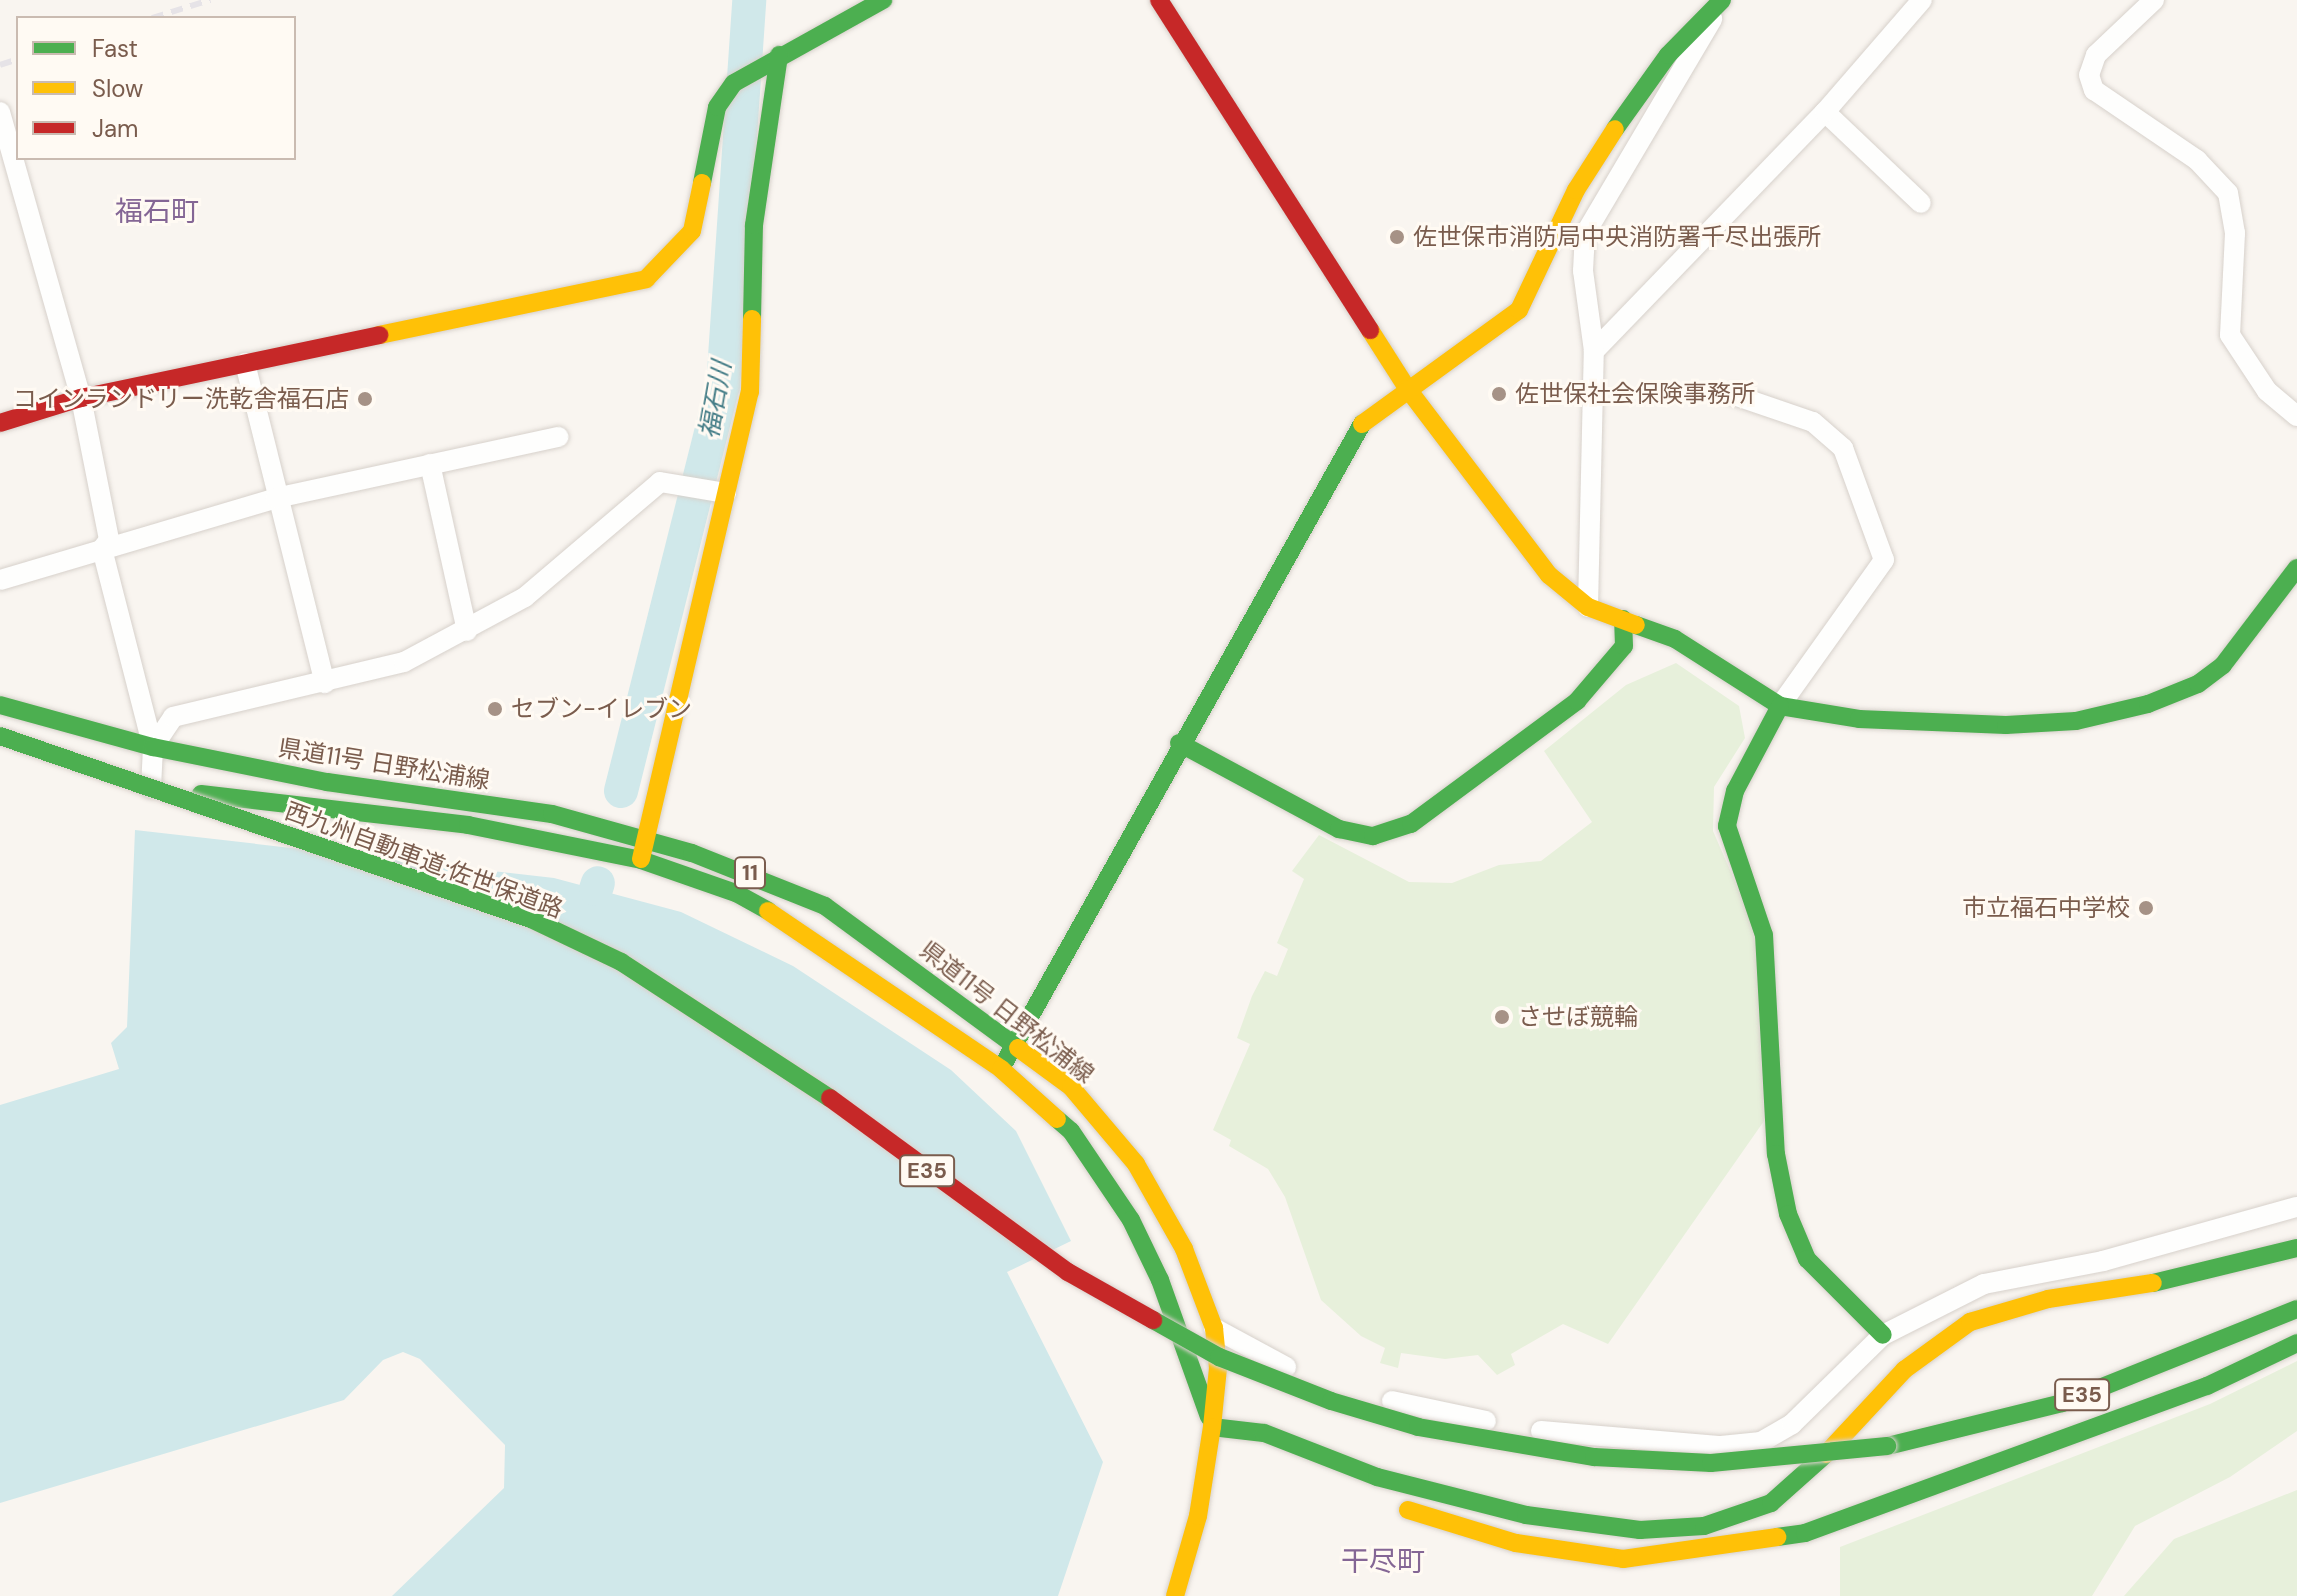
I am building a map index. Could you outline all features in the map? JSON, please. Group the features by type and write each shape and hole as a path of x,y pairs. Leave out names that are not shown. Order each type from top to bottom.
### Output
{"main road":[{"path":"0,423 81,398 646,279 692,231 717,107 734,83 883,0"},
{"path":"1159,0 1407,388 1549,575 1588,607 1675,639 1780,706 1859,719 2006,725 2076,721 2148,704 2198,684 2223,665 2297,568"},
{"path":"1001,1069 1179,743 1367,416 1495,332 1519,310 1576,190 1613,131 1668,55 1720,4"},
{"path":"641,860 643,837 720,492 750,392 754,225 778,56"},
{"path":"1179,743 1339,829 1373,836 1411,824 1577,701 1624,646 1623,619"},
{"name":"県道11号 日野松浦線","path":"0,705 153,747 327,782 552,814 643,837 757,876 825,906 1015,1042 1071,1087 1136,1164 1184,1249 1214,1328 1218,1368 1212,1427"},
{"path":"1780,706 1735,791 1727,826 1764,935 1776,1154 1788,1214 1807,1259 1883,1335"},
{"name":"西九州自動車道;佐世保道路","path":"0,736 446,888 531,919 621,962 799,1075 1068,1272 1219,1357 1331,1401 1418,1427 1594,1457 1711,1463 1887,1446 2062,1403 2297,1306"},
{"name":"県道11号 日野松浦線","path":"0,753 151,788 468,825 641,860 736,893 793,925 1001,1069 1071,1131 1131,1220 1160,1280 1212,1427"},
{"path":"1212,1427 1264,1433 1377,1477 1526,1515 1640,1530 1704,1526 1771,1503 1809,1472 1904,1370 1970,1322 2048,1299 2147,1284 2297,1248"},
{"path":"1390,1504 1516,1543 1623,1559 1805,1533 2207,1386 2297,1343"},
{"path":"1212,1427 1248,1449"},
{"path":"1175,1596 1198,1516 1212,1427"}],"street":[{"path":"1594,351 1825,112 1922,0"},
{"path":"2154,0 2096,55 2089,75 2094,90 2219,178 2228,193 2235,233 2230,335 2267,391 2297,416"},
{"path":"1588,607 1594,351 1583,271 1585,234 1684,73 1720,4"},
{"path":"0,112 81,398 109,540 102,549"},
{"path":"1825,112 1921,203"},
{"path":"245,363 276,498 325,683"},
{"path":"1734,395 1813,422 1843,448 1884,560 1780,706"},
{"path":"0,580 276,498 559,437"},
{"path":"430,464 467,631"},
{"path":"153,747 173,717 404,662 467,631 525,597 660,482 720,492"},
{"path":"102,549 153,747 151,788"},
{"path":"1214,1328 1326,1384 1415,1407 1549,1433 1721,1446 1761,1442 1792,1424 1883,1335 1984,1284 2103,1261 2297,1207"}],"green space":[{"name":"させぼ競輪","path":"1676,663 1739,706 1745,738 1714,787 1713,831 1747,909 1756,944 1764,1121 1608,1344 1563,1324 1511,1354 1515,1365 1497,1375 1478,1355 1445,1359 1401,1353 1398,1368 1380,1363 1385,1348 1361,1336 1321,1300 1285,1197 1268,1169 1229,1146 1231,1140 1213,1130 1250,1044 1237,1038 1252,996 1265,971 1277,976 1288,949 1277,943 1304,879 1292,871 1319,835 1409,882 1452,883 1499,865 1541,861 1592,822 1544,751 1626,685"},
{"path":"2297,1361 2297,1431 2230,1477 2135,1526 2092,1596 1840,1596 1840,1547 2210,1404"},
{"path":"2297,1490 2297,1596 2124,1596 2174,1539"}],"water":[{"path":"135,830 554,878 681,912 793,966 951,1070 1016,1131 1071,1241 1007,1272 1103,1462 1058,1596 392,1596 504,1488 505,1445 420,1359 403,1352 383,1360 344,1400 0,1503 0,1105 119,1069 111,1043 127,1027"}],"waterway":[{"name":"福石川","path":"621,791 723,386 749,0"},
{"name":"福石川","path":"596,889 598,883"}],"railway":[{"path":"158,16 210,0"},
{"path":"0,65 16,60"}],"traffic: fast":[{"path":"702,183 717,107 734,83 883,0"},
{"path":"1615,129 1668,55 1722,0"},
{"path":"752,319 754,225 779,55"},
{"path":"1003,1065 1362,424"},
{"path":"1636,625 1675,639 1780,706 1859,719 2006,725 2076,721 2148,704 2198,684 2223,665 2297,568"},
{"path":"1179,743 1339,829 1373,836 1411,824 1577,701 1624,646 1623,619"},
{"path":"0,705 153,747 327,782 552,814 692,853 825,906 1018,1048"},
{"path":"1780,706 1735,791 1727,826 1764,935 1776,1154 1788,1214 1807,1259 1883,1335"},
{"path":"0,736 531,919 621,962 830,1098"},
{"path":"201,794 468,825 641,860 736,893 768,911"},
{"path":"1057,1119 1071,1131 1131,1220 1160,1280 1209,1417"},
{"path":"2153,1283 2297,1248"},
{"path":"1887,1446 2062,1403 2297,1309"},
{"path":"1153,1320 1219,1357 1331,1401 1418,1427 1594,1457 1711,1463 1887,1446"},
{"path":"1777,1537 1805,1533 2207,1386 2297,1343"},
{"path":"1212,1427 1264,1433 1377,1477 1526,1515 1640,1530 1704,1526 1771,1503 1826,1454"}],"traffic: slow":[{"path":"1362,424 1519,310 1576,190 1615,129"},
{"path":"379,335 646,279 692,231 702,183"},
{"path":"641,859 750,392 752,319"},
{"path":"1370,330 1407,388 1549,575 1588,607 1636,625"},
{"path":"768,911 1001,1069 1057,1119"},
{"path":"1018,1048 1071,1087 1136,1164 1184,1249 1214,1328 1218,1368 1212,1427"},
{"path":"1826,1454 1904,1370 1970,1322 2048,1299 2153,1283"},
{"path":"1175,1596 1198,1516 1212,1427"},
{"path":"1408,1510 1516,1543 1623,1559 1777,1537"}],"traffic: jam":[{"path":"1159,0 1370,330"},
{"path":"0,423 81,398 379,335"},
{"path":"830,1098 1068,1272 1153,1320"}],"place":[{"name":"佐世保市消防局中央消防署千尽出張所","path":"1397,237"},
{"name":"佐世保社会保険事務所","path":"1499,394"},
{"name":"コインランドリー洗乾舎福石店","path":"365,399"},
{"name":"セブン-イレブン","path":"495,709"},
{"name":"市立福石中学校","path":"2146,908"},
{"name":"させぼ競輪","path":"1502,1017"}],"district":[{"name":"福石町","path":"157,212"},
{"name":"干尽町","path":"1383,1562"}]}
